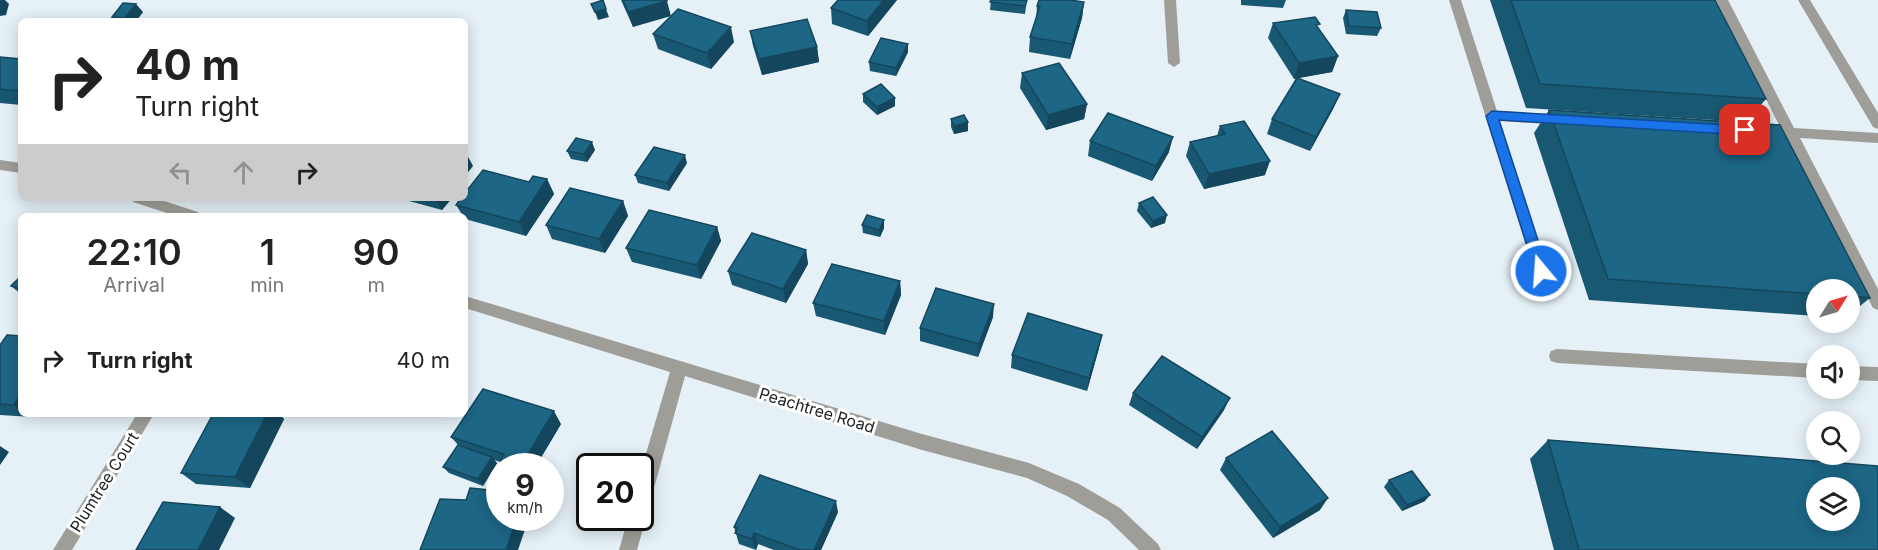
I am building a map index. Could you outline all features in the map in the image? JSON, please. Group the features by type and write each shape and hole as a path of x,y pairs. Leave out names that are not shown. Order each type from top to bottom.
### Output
{"street":[{"path":"1170,0 1174,63"},
{"path":"1455,0 1541,271"},
{"path":"1722,0 1878,304"},
{"path":"1804,0 1878,124"},
{"path":"1492,116 1572,120"},
{"path":"1745,130 1878,138"},
{"path":"0,165 18,168"},
{"path":"147,201 184,213"},
{"name":"Peachtree Road","path":"468,303 922,442 1029,471 1073,490 1114,514 1152,550"},
{"path":"1557,356 1806,370"},
{"path":"654,456 679,368"},
{"path":"1860,373 1878,374"},
{"name":"Plumtree Court","path":"62,550 144,417"},
{"path":"628,550 633,531"}],"building":[{"path":"603,0 606,9 595,12 591,4"},
{"path":"623,0 667,0 667,1 628,12"},
{"path":"838,0 884,0 867,21 831,8"},
{"path":"991,0 1027,0 1025,6 990,2"},
{"path":"1039,0 1084,2 1072,44 1030,37 1040,6 1037,6"},
{"path":"1511,0 1715,0 1766,99 1540,84"},
{"path":"123,3 136,4 125,18 112,17"},
{"path":"678,9 731,27 707,53 653,34"},
{"path":"1346,10 1377,12 1381,28 1349,26"},
{"path":"1315,17 1320,24 1316,25 1338,56 1299,63 1273,23"},
{"path":"807,19 817,47 759,59 750,31"},
{"path":"881,38 908,44 896,68 869,62"},
{"path":"0,57 18,59 18,91 0,89"},
{"path":"1059,63 1087,104 1048,115 1022,73"},
{"path":"1297,78 1340,94 1316,137 1272,119"},
{"path":"881,84 895,98 877,107 863,94"},
{"path":"1549,110 1780,125 1870,298 1860,297 1860,279 1806,279 1806,293 1608,279"},
{"path":"1108,113 1173,137 1156,166 1090,141"},
{"path":"964,115 968,122 954,126 951,119"},
{"path":"1244,121 1270,161 1209,174 1190,142 1225,134 1220,126"},
{"path":"576,138 592,142 584,154 567,151"},
{"path":"654,147 685,155 667,183 635,175"},
{"path":"483,170 529,182 533,176 547,179 519,222 456,205 459,201 468,201 468,189"},
{"path":"570,188 623,201 599,239 546,225"},
{"path":"1153,197 1167,215 1153,221 1139,203"},
{"path":"649,210 717,227 697,265 626,248"},
{"path":"867,215 884,220 879,230 862,225"},
{"path":"752,233 806,250 783,289 728,271"},
{"path":"832,264 900,281 884,321 813,303"},
{"path":"18,279 18,288 11,286"},
{"path":"936,288 994,304 979,344 920,328"},
{"path":"1028,313 1102,335 1089,378 1012,355"},
{"path":"7,335 18,336 18,399 14,405 0,404 0,345"},
{"path":"1162,356 1230,398 1202,437 1133,393"},
{"path":"483,389 554,411 529,453 501,453 451,437 464,417 468,417 468,412"},
{"path":"211,417 265,417 235,477 181,473"},
{"path":"1272,431 1328,498 1280,527 1226,458"},
{"path":"1548,440 1806,460 1806,465 1878,466 1878,550 1579,550"},
{"path":"458,445 486,455 486,466 478,479 443,467"},
{"path":"1412,471 1430,495 1407,505 1389,480"},
{"path":"760,475 836,501 814,550 800,550 754,533 752,539 735,533 738,528 734,527"},
{"path":"470,488 486,490 486,531 513,531 506,550 420,550 440,499 466,500"},
{"path":"163,502 220,507 198,550 136,550"}],"route":[{"path":"1541,271 1492,116 1745,130"}]}
